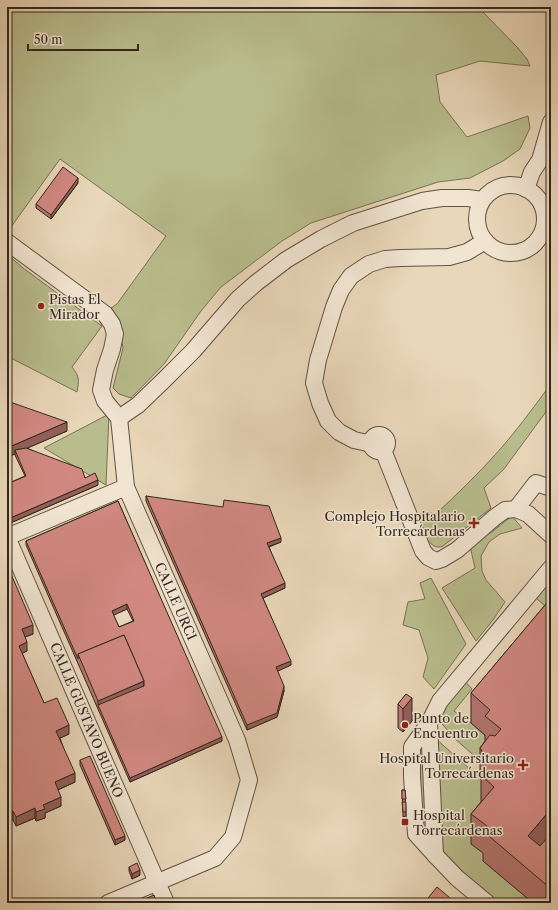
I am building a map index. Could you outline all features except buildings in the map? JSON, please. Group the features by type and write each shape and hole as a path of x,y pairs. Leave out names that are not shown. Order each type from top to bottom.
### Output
{"street":[{"path":"526,189 532,172 540,160 551,122"},
{"path":"512,185 526,189 530,190 546,202 545,222 542,233 533,246 522,251 509,253 502,252 492,247 480,234 478,212 482,200 492,191 502,186 512,185"},
{"path":"7,242 105,314 112,324 115,334 112,349 104,370 101,390 105,401 119,418 138,405 193,351 238,299 286,260 321,239 353,223 422,201 442,198 468,198 482,200"},
{"path":"485,240 467,252 449,258 385,259 369,264 351,276 341,290 334,307 318,360 314,383 320,403 328,421 339,432 354,440 377,447 423,551 428,557 436,561 457,550 505,510 516,509 528,514 551,535"},
{"name":"CALLE URCI","path":"119,418 126,488 237,740 249,780 233,836 215,858 157,883"},
{"path":"516,509 536,483 551,488"},
{"path":"7,537 126,488"},
{"name":"CALLE GUSTAVO BUENO","path":"7,537 166,903"},
{"path":"487,903 457,878 416,834 412,777 412,747 429,723 440,701 551,568"},
{"path":"108,903 157,883"}],"green space":[{"path":"7,7 474,7 480,9 517,47 527,59 530,66 480,61 436,75 440,102 467,137 528,116 530,128 520,149 503,161 470,178 438,182 311,223 282,241 221,287 201,311 164,364 131,398 119,394 113,388 123,348 118,320 111,308 117,304 166,236 60,159 11,227 7,224"},
{"name":"Pistas El Mirador","path":"7,254 23,268 102,326 72,367 78,379 77,392 7,356"},
{"path":"551,384 551,405 504,469 484,488 491,508 443,546 433,546 426,537 418,515 424,513 436,514 466,485 509,438"},
{"path":"109,414 106,485 44,448"},
{"path":"512,516 522,528 500,534 489,542 481,556 482,571 486,580 505,602 476,641 442,588 475,568 470,546"},
{"path":"431,578 466,644 434,689 423,677 428,658 419,630 403,625 408,602 425,599 420,583"},
{"path":"551,581 551,609 546,607 536,598"},
{"path":"463,679 472,689 454,711 471,723 490,740 483,757 479,760 454,738 438,719"},
{"path":"435,738 480,778 485,786 487,856 483,861 533,903 487,903 416,834 412,747"}],"place":[{"name":"Pistas El Mirador","path":"41,306"},
{"name":"Complejo Hospitalario Torrecárdenas","path":"474,523"},
{"name":"Punto de Encuentro","path":"405,725"},
{"name":"Hospital Universitario Torrecárdenas","path":"523,765"},
{"name":"Hospital Torrecárdenas","path":"405,822"}]}
